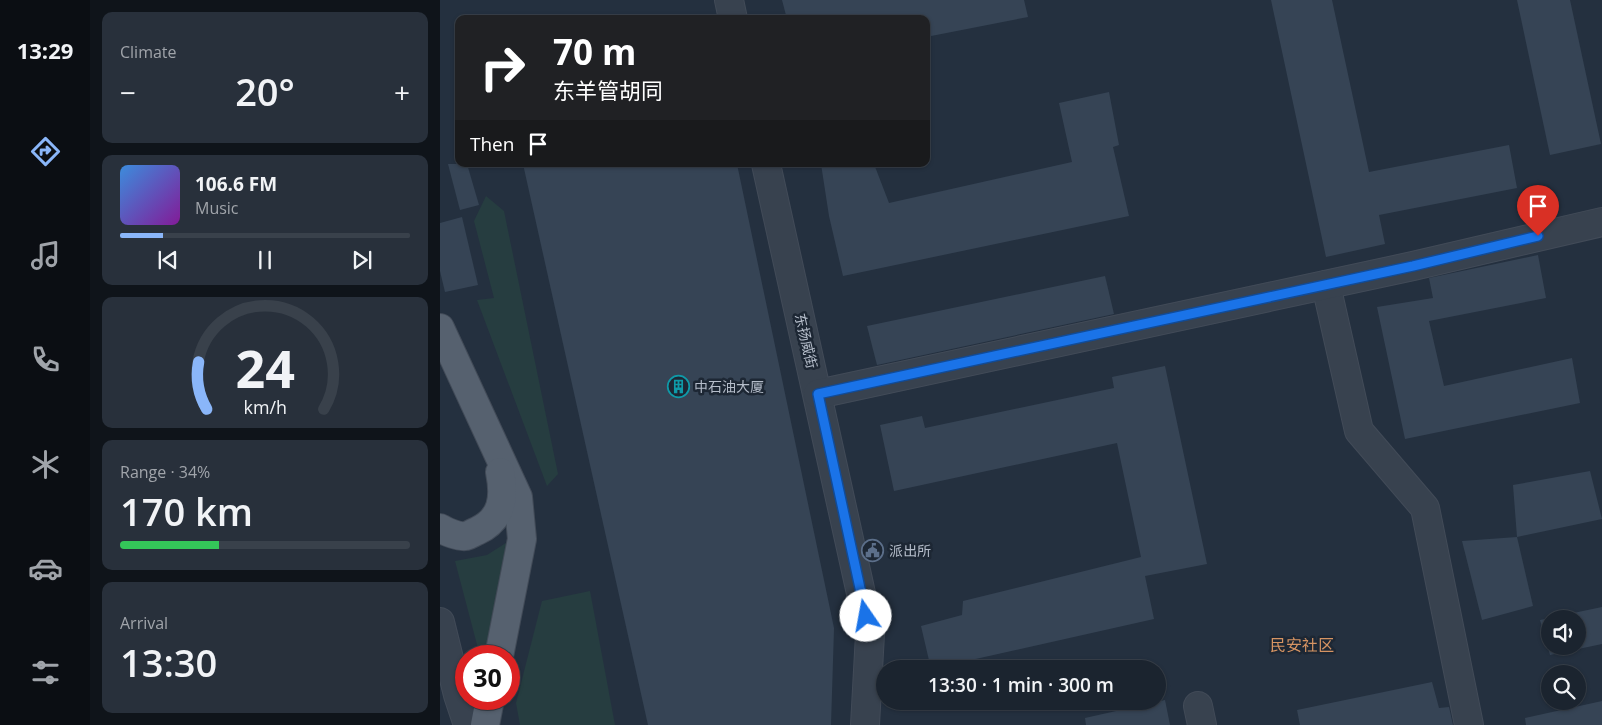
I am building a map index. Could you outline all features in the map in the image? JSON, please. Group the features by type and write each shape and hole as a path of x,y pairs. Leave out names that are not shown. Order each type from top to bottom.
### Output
{"main road":[{"path":"440,328 518,497 522,539 501,645"},
{"path":"440,528 465,536 488,526 499,511 504,489 494,443"},
{"path":"485,725 488,710"}],"street":[{"path":"729,0 732,15"},
{"name":"东扬威街","path":"767,167 870,634 865,725"},
{"path":"818,394 1326,285 1602,222"},
{"path":"1326,285 1359,431 1425,508 1469,725"},
{"path":"440,622 458,695 468,725"}],"green space":[{"path":"486,196 504,211 558,474 547,486 477,300 494,298 474,221"},
{"path":"509,541 492,645 477,645 455,561 487,555"},
{"path":"590,591 615,725 520,725 517,710 520,710 520,687 542,601"}],"building":[{"path":"782,0 1024,0 1028,17 930,36 930,15 786,15"},
{"path":"1271,0 1332,0 1369,172 1509,145 1517,188 1379,215 1385,244 1326,257"},
{"path":"1517,0 1570,0 1601,144 1550,155"},
{"path":"1109,92 1119,145 1113,147 1129,216 843,276 829,216 821,167 875,167 889,203 1072,162 1059,103"},
{"path":"448,164 455,164 455,167 468,167 479,205 460,210"},
{"name":"中石油大厦","path":"524,167 738,167 834,628 831,725 648,725"},
{"path":"462,217 478,285 445,292 440,271 440,223"},
{"path":"1538,255 1546,298 1429,321 1444,386 1572,358 1580,403 1405,439 1377,307 1433,298 1429,278"},
{"path":"1105,276 1114,314 877,365 867,326"},
{"path":"1165,366 1207,564 1145,576 1154,619 971,660 929,660 921,626 962,615 963,601 1141,557 1117,443 894,491 880,425 922,416 925,428 1114,388 1112,377"},
{"path":"1590,471 1602,519 1517,537 1513,485"},
{"path":"1517,537 1533,606 1482,620 1462,541"},
{"path":"1602,607 1602,644 1586,647 1586,610"},
{"path":"1432,682 1439,708 1449,707 1453,725 1300,725 1297,710"},
{"path":"1602,701 1602,725 1526,725 1525,718 1561,710 1586,710 1586,705"},
{"path":"1166,705 1170,725 1086,725 1085,718 1121,710 1166,710"}],"place":[{"name":"中石油大厦","path":"678,387"},
{"name":"派出所","path":"873,551"}],"district":[{"name":"民安社区","path":"1302,645"}],"route":[{"path":"866,616 818,394 1413,266 1538,236"}]}
